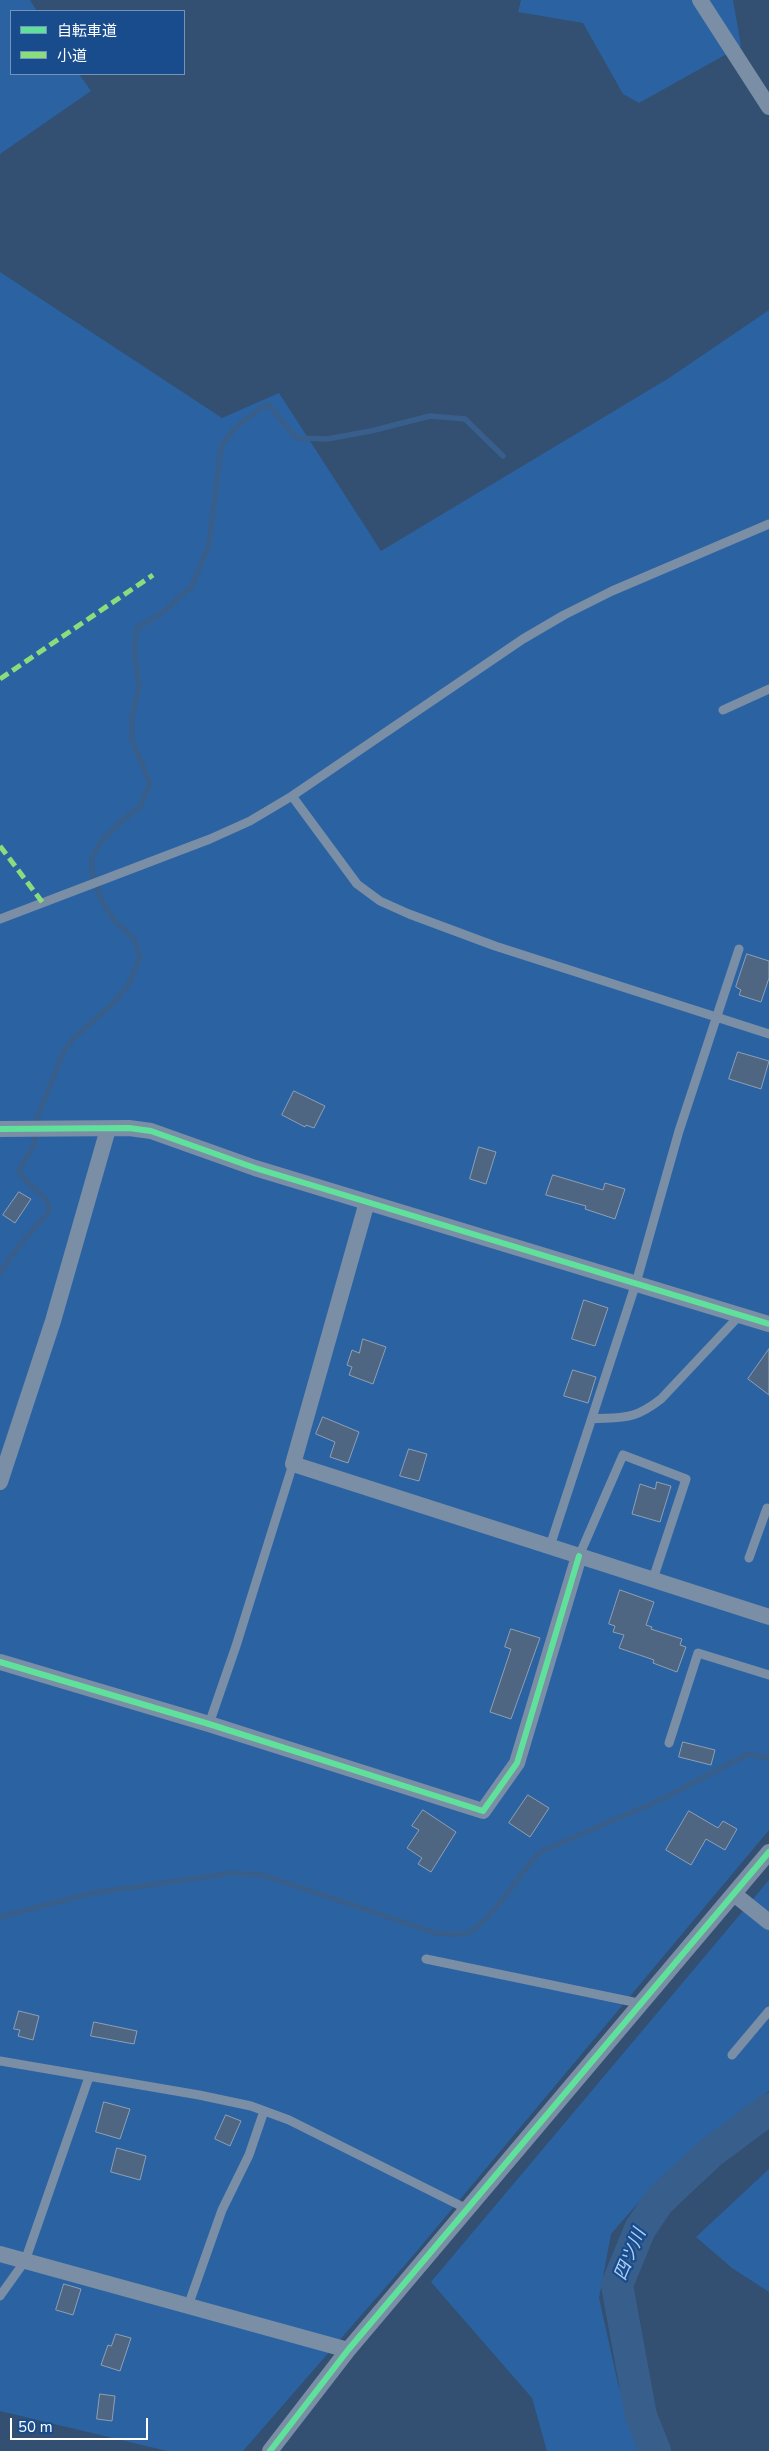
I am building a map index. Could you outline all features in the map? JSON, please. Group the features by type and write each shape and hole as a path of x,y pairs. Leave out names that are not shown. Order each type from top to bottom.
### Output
{"street":[{"path":"700,0 769,107"},
{"path":"0,1129 151,1131 255,1168 769,1324"},
{"path":"0,1482 53,1321 108,1129"},
{"path":"367,1202 293,1464 769,1617"},
{"path":"0,1662 209,1724 483,1811 517,1763 579,1556"},
{"path":"270,2451 348,2350 469,2210 769,1852"},
{"path":"734,1894 769,1922"},
{"path":"0,2254 348,2350"}],"lane":[{"path":"0,919 210,839 250,821 292,796 523,639 564,615 612,592 769,524"},
{"path":"723,710 769,689"},
{"path":"292,796 357,884 380,900 409,914 495,946 769,1034"},
{"path":"550,1546 636,1284 679,1131 718,1019 739,948"},
{"path":"592,1419 633,1417 647,1410 661,1399 740,1315"},
{"path":"579,1556 623,1455 686,1478 652,1579"},
{"path":"209,1724 236,1646 293,1464"},
{"path":"750,1558 767,1508 769,1509"},
{"path":"669,1743 698,1653 769,1675"},
{"path":"426,1960 643,2004"},
{"path":"732,2055 769,2011"},
{"path":"0,2061 199,2095 264,2111 289,2120 469,2210"},
{"path":"0,2296 25,2261 89,2077"},
{"path":"188,2306 222,2210 249,2155 264,2111"}],"shaded area":[{"path":"0,0 30,0 36,10 10,10 10,75 80,75 91,91 0,154"},
{"path":"521,0 733,0 741,46 639,103 623,94 583,23 518,12"},
{"path":"0,272 222,418 279,393 381,551 669,378 769,310 769,1830 411,2258 243,2451 167,2451 0,2411"},
{"path":"769,1880 769,2091 658,2180 611,2234 599,2298 618,2384 640,2451 547,2451 532,2398 431,2282"},
{"path":"769,2169 769,2292 732,2268 696,2237"}],"building":[{"path":"747,954 769,961 769,978 761,1002 739,995 741,990 736,987"},
{"path":"738,1052 769,1061 761,1089 729,1079"},
{"path":"294,1091 325,1106 314,1128 306,1125 305,1127 282,1115"},
{"path":"479,1147 496,1152 486,1184 470,1179"},
{"path":"553,1175 603,1190 605,1183 625,1189 615,1219 585,1209 586,1206 546,1195"},
{"path":"19,1192 31,1199 15,1223 3,1215"},
{"path":"584,1300 608,1308 595,1346 572,1339"},
{"path":"363,1339 386,1347 373,1384 349,1375 352,1367 347,1365 352,1350 359,1353"},
{"path":"769,1349 769,1395 748,1379"},
{"path":"573,1370 596,1377 588,1403 564,1396"},
{"path":"323,1417 359,1432 348,1463 330,1457 335,1442 316,1434"},
{"path":"409,1449 427,1454 419,1481 400,1476"},
{"path":"657,1482 671,1486 660,1522 632,1514 640,1484 655,1489"},
{"path":"620,1590 654,1602 646,1625 652,1627 651,1629 682,1639 680,1645 686,1647 677,1672 653,1663 654,1660 619,1648 624,1635 613,1632 615,1626 609,1624"},
{"path":"511,1629 540,1638 511,1719 490,1712 511,1649 505,1647"},
{"path":"683,1742 715,1750 711,1765 679,1757"},
{"path":"528,1795 549,1808 530,1837 509,1823"},
{"path":"423,1810 456,1832 431,1872 418,1864 422,1858 407,1848 419,1830 412,1826"},
{"path":"689,1811 718,1828 723,1821 737,1829 725,1850 706,1839 691,1865 666,1850"},
{"path":"19,2011 39,2016 33,2040 18,2036 20,2030 14,2029"},
{"path":"94,2022 137,2031 134,2044 91,2036"},
{"path":"104,2102 130,2109 120,2139 96,2132"},
{"path":"226,2115 241,2121 230,2146 215,2139"},
{"path":"117,2148 146,2156 140,2180 111,2172"},
{"path":"64,2284 81,2289 73,2315 56,2310"},
{"path":"116,2334 131,2338 120,2371 101,2365 108,2345 111,2346"},
{"path":"100,2394 115,2396 112,2421 97,2419"}],"waterway":[{"path":"0,1273 15,1251 50,1210 45,1199 26,1181 19,1170 34,1145 37,1118 63,1053 72,1040 114,1002 129,984 140,957 134,939 114,920 102,902 92,873 92,856 102,841 120,822 140,807 150,783 132,741 132,717 139,686 134,650 137,628 162,613 192,586 209,545 221,446 235,428 262,407 269,405 296,438 327,439 371,431 430,416 465,419 503,456"},
{"path":"0,1917 92,1893 234,1873 263,1875 436,1933 464,1934 486,1919 540,1852 660,1800 748,1754 769,1758"},
{"name":"四ツ川","path":"655,2451 641,2416 617,2285 640,2229 659,2201 710,2153 769,2109"}],"marked path":[{"path":"0,679 153,575"},
{"path":"0,846 43,903"}],"cycle path":[{"path":"0,1129 129,1128 151,1131 255,1168 769,1324"},
{"path":"0,1662 209,1724 483,1811 517,1763 579,1556"},
{"path":"270,2451 348,2350 769,1852"}]}
